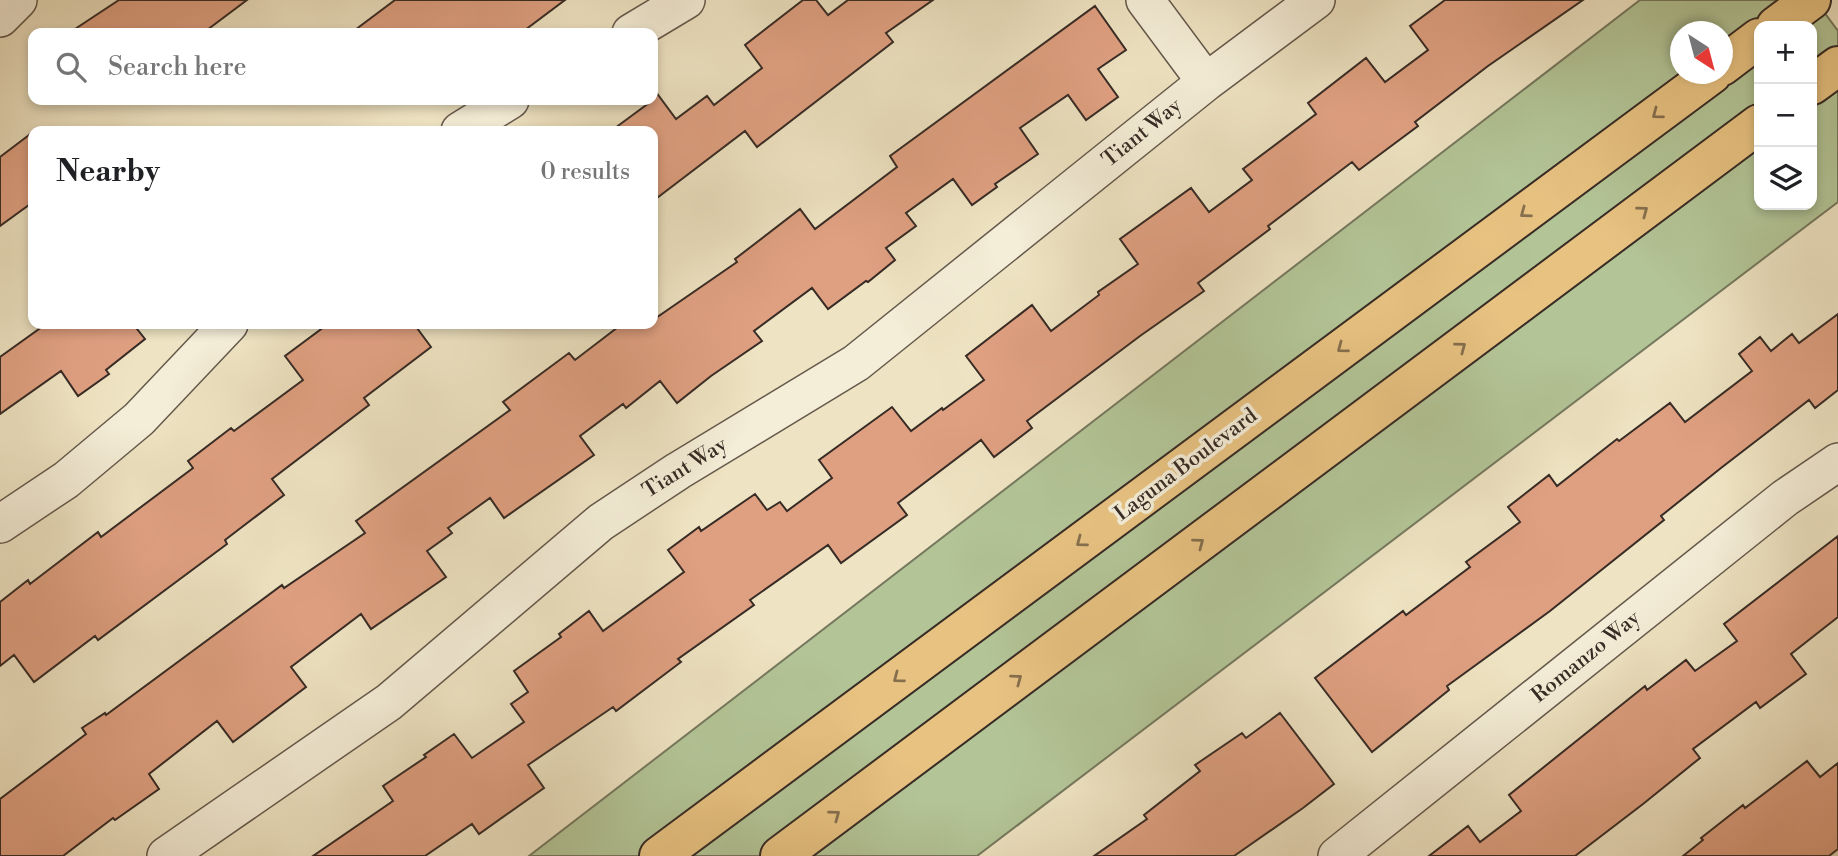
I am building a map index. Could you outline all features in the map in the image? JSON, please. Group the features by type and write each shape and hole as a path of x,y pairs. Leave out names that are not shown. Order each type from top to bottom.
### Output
{"main road":[{"path":"1783,21 1811,0"},
{"path":"1733,58 1754,42"},
{"path":"1813,84 1838,66"},
{"name":"Laguna Boulevard","path":"659,856 1699,84"},
{"path":"780,856 1754,128"}],"street":[{"path":"0,18 18,0"},
{"path":"639,28 686,0"},
{"path":"1145,0 1206,82"},
{"name":"Tiant Way","path":"166,856 389,702 601,522 678,471 856,363 1206,82 1316,0"},
{"path":"468,126 502,105"},
{"path":"0,524 66,480 139,419 224,329"},
{"name":"Romanzo Way","path":"1337,856 1786,498 1838,462"}],"green space":[{"path":"1640,0 1815,0 1838,31 1838,202 977,856 529,856"}],"building":[{"path":"119,0 247,0 210,28 77,28"},
{"path":"395,0 565,0 528,28 358,28"},
{"path":"803,0 816,0 828,15 848,0 933,0 886,33 893,42 757,147 745,131 658,197 658,126 618,126 646,105 658,105 658,95 676,119 707,96 714,105 762,68 745,45"},
{"path":"1445,0 1583,0 1488,66 1415,122 1418,126 1359,170 1352,162 1268,226 1270,229 1198,283 1204,291 1027,421 1032,428 994,457 981,440 898,503 907,515 841,563 828,545 750,600 754,605 678,659 681,662 616,711 613,707 528,765 544,788 479,834 472,824 425,856 313,856 393,801 383,786 454,734 472,758 524,722 511,704 528,692 514,671 561,637 559,634 589,611 603,631 684,572 668,550 699,527 701,531 755,494 767,510 780,502 787,511 832,478 819,460 892,407 911,431 942,408 943,410 984,380 966,356 1032,305 1051,331 1099,295 1098,292 1138,264 1120,239 1191,188 1209,212 1252,180 1243,169 1316,114 1308,103 1366,58 1385,82 1428,50 1410,26"},
{"path":"1095,6 1126,50 1098,69 1118,97 1086,120 1068,95 1020,128 1038,154 995,184 997,187 972,205 953,179 906,213 916,226 886,248 895,260 868,282 828,309 812,288 754,331 762,341 677,403 660,381 626,408 623,404 580,436 594,455 504,518 490,498 448,528 452,533 427,551 446,577 371,629 361,614 291,667 306,687 233,742 217,721 149,774 159,789 115,820 113,818 63,856 0,856 0,799 86,734 82,728 105,713 106,715 282,585 284,588 365,533 356,521 510,410 503,402 569,353 575,360 615,329 658,329 658,317 737,262 735,259 800,209 815,229 897,167 890,156"},
{"path":"28,136 28,206 0,226 0,157"},
{"path":"1838,314 1838,390 1815,408 1809,400 1721,468 1661,516 1664,520 1550,611 1447,686 1449,690 1372,752 1315,678 1403,611 1406,615 1470,567 1466,562 1520,522 1508,507 1549,475 1557,486 1617,439 1619,441 1670,403 1685,422 1752,371 1739,354 1760,337 1771,351 1792,334 1799,343"},
{"path":"39,329 137,329 145,339 106,370 109,374 78,396 61,371 0,414 0,357"},
{"path":"321,329 418,329 431,347 364,398 369,405 272,479 284,495 225,540 227,544 98,640 95,636 34,682 14,655 0,666 0,602 28,580 30,584 98,532 101,537 193,468 188,461 231,428 234,431 303,380 285,356"},
{"path":"1838,536 1838,617 1791,654 1806,674 1760,708 1756,702 1693,749 1700,758 1643,804 1575,856 1429,856 1468,826 1480,842 1521,811 1509,795 1645,686 1647,690 1686,660 1695,671 1737,641 1724,624"},
{"path":"1280,713 1334,784 1303,808 1234,856 1094,856 1147,819 1144,815 1200,771 1195,765 1242,733 1246,738"},
{"path":"1807,761 1820,777 1838,763 1838,849 1829,856 1683,856 1743,805 1745,808"}]}
